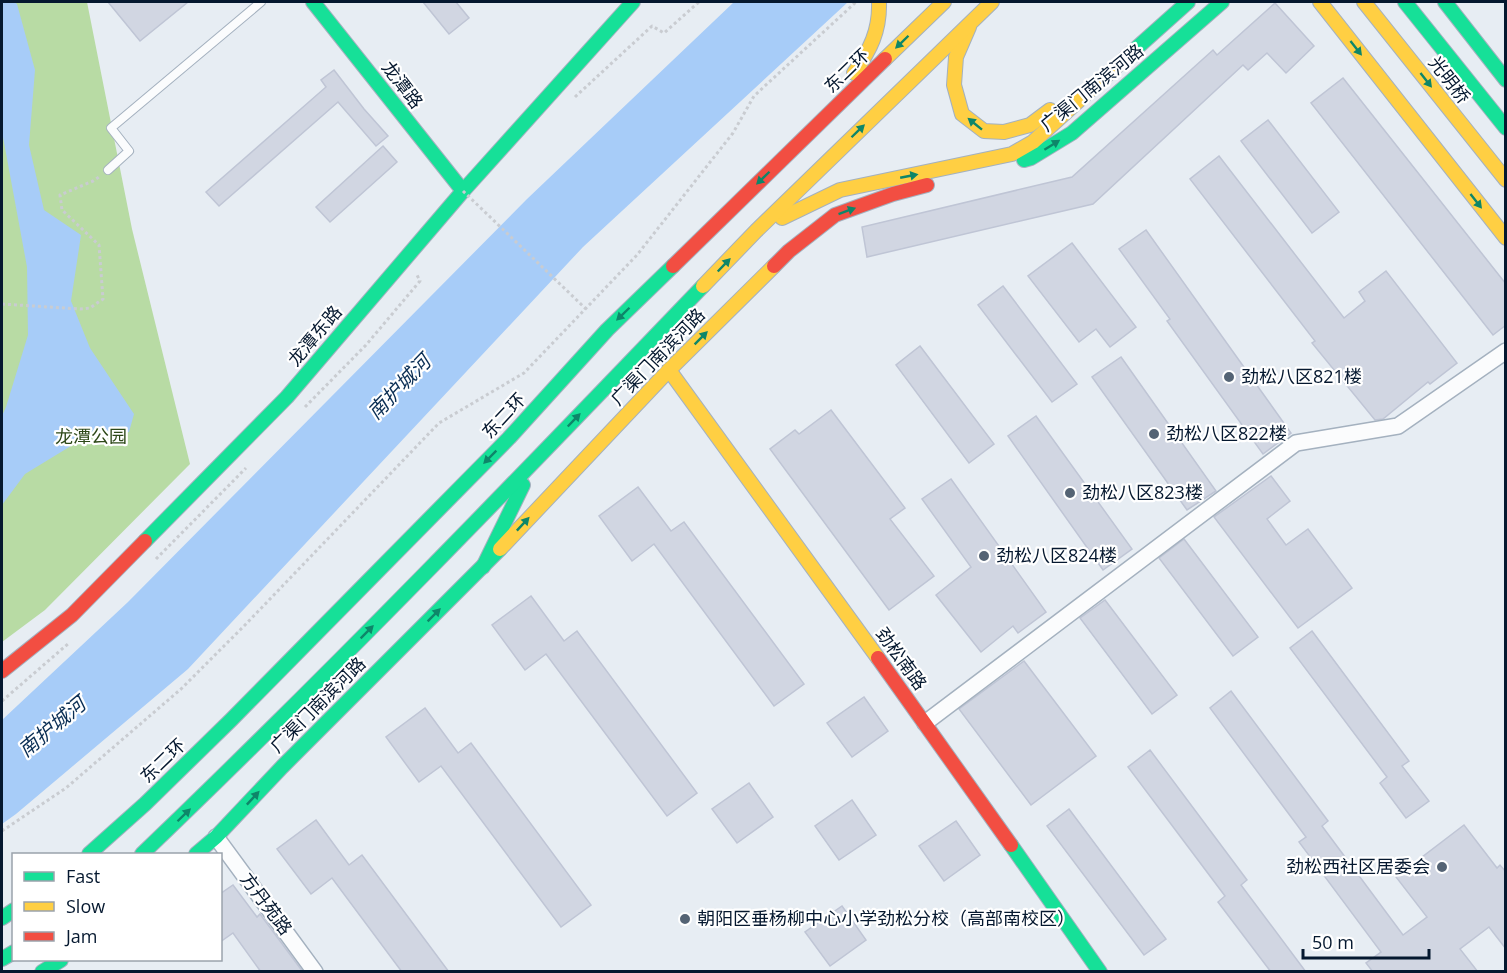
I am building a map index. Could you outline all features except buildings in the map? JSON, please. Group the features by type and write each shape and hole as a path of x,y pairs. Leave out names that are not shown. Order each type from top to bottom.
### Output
{"main road":[{"name":"龙潭路","path":"313,2 463,191"},
{"name":"龙潭东路","path":"2,671 72,615 287,397 463,191 633,2"},
{"path":"840,103 853,74 879,33 879,2"},
{"name":"东二环","path":"91,853 239,712 509,438 607,330 944,2"},
{"path":"143,853 256,745 534,463 756,231 992,2"},
{"path":"972,20 956,57 954,86 963,114 984,131 1004,132 1030,125 1056,106 1173,2"},
{"path":"756,231 840,190 1012,154 1033,142 1188,2"},
{"name":"广渠门南滨河路","path":"198,853 483,567 669,370 789,251 835,215 892,194 1031,158 1072,133 1222,2"},
{"path":"1320,2 1506,238"},
{"name":"光明桥","path":"1364,2 1506,180"},
{"name":"光明桥","path":"1405,2 1506,128"},
{"path":"1445,2 1506,80"},
{"name":"劲松南路","path":"669,370 925,723 1100,972"},
{"path":"483,567 534,463"},
{"path":"42,972 59,961"}],"street":[{"path":"925,723 1296,443 1398,426 1506,351"},
{"name":"方丹苑路","path":"216,837 315,972"}],"lane":[{"path":"108,170 129,151 111,128 261,2"}],"path":[{"path":"573,99 652,26 664,33 699,2"},
{"path":"2,831 66,788 182,689 439,423 524,373 644,246 733,133 754,96 856,2"},
{"path":"2,304 80,309 90,308 103,299 99,245 62,210 60,195 93,181 108,170"},
{"path":"463,191 586,309"},
{"path":"5,689 9,695"}],"green space":[{"name":"龙潭公园","path":"2,2 87,2 132,229 190,464 45,610 2,642"}],"water":[{"path":"2,2 17,4 35,70 29,145 44,210 81,235 71,301 90,348 134,414 129,432 84,438 25,474 2,505 2,416 28,335 27,267 3,137"},
{"name":"南护城河","path":"734,2 848,2 583,247 188,669 2,824 2,720 128,602 527,199"}],"traffic: fast":[{"path":"313,2 463,191"},
{"path":"145,541 287,397 463,191 633,2"},
{"path":"1131,53 1188,2"},
{"path":"1024,160 1072,133 1222,2"},
{"path":"1405,2 1506,128"},
{"path":"1445,2 1506,80"},
{"path":"90,853 145,804 231,720 509,438 607,330 673,266"},
{"path":"143,853 355,644 703,286"},
{"path":"483,567 523,485"},
{"path":"197,853 216,837 282,767 500,549"},
{"path":"1011,845 1100,972"},
{"path":"2,918 12,911"},
{"path":"2,959 12,953"},
{"path":"42,972 59,961"}],"traffic: slow":[{"path":"854,73 873,40 878,22 879,2"},
{"path":"885,59 944,2"},
{"path":"703,286 756,231 992,2"},
{"path":"1320,2 1506,238"},
{"path":"1364,2 1506,180"},
{"path":"969,27 956,57 954,85 962,114 984,131 1004,132 1030,125 1050,110"},
{"path":"782,218 840,190 1012,154 1033,142 1131,53"},
{"path":"500,549 669,370 774,266"},
{"path":"669,370 878,658"}],"traffic: jam":[{"path":"673,266 885,59"},
{"path":"774,266 789,251 835,215 893,194 927,185"},
{"path":"2,671 72,615 145,541"},
{"path":"878,658 1011,845"}],"place":[{"name":"劲松八区821楼","path":"1229,377"},
{"name":"劲松八区822楼","path":"1154,434"},
{"name":"劲松八区823楼","path":"1070,493"},
{"name":"劲松八区824楼","path":"984,556"},
{"name":"劲松西社区居委会","path":"1442,867"},
{"name":"朝阳区垂杨柳中心小学劲松分校（高部南校区）","path":"685,919"}]}
